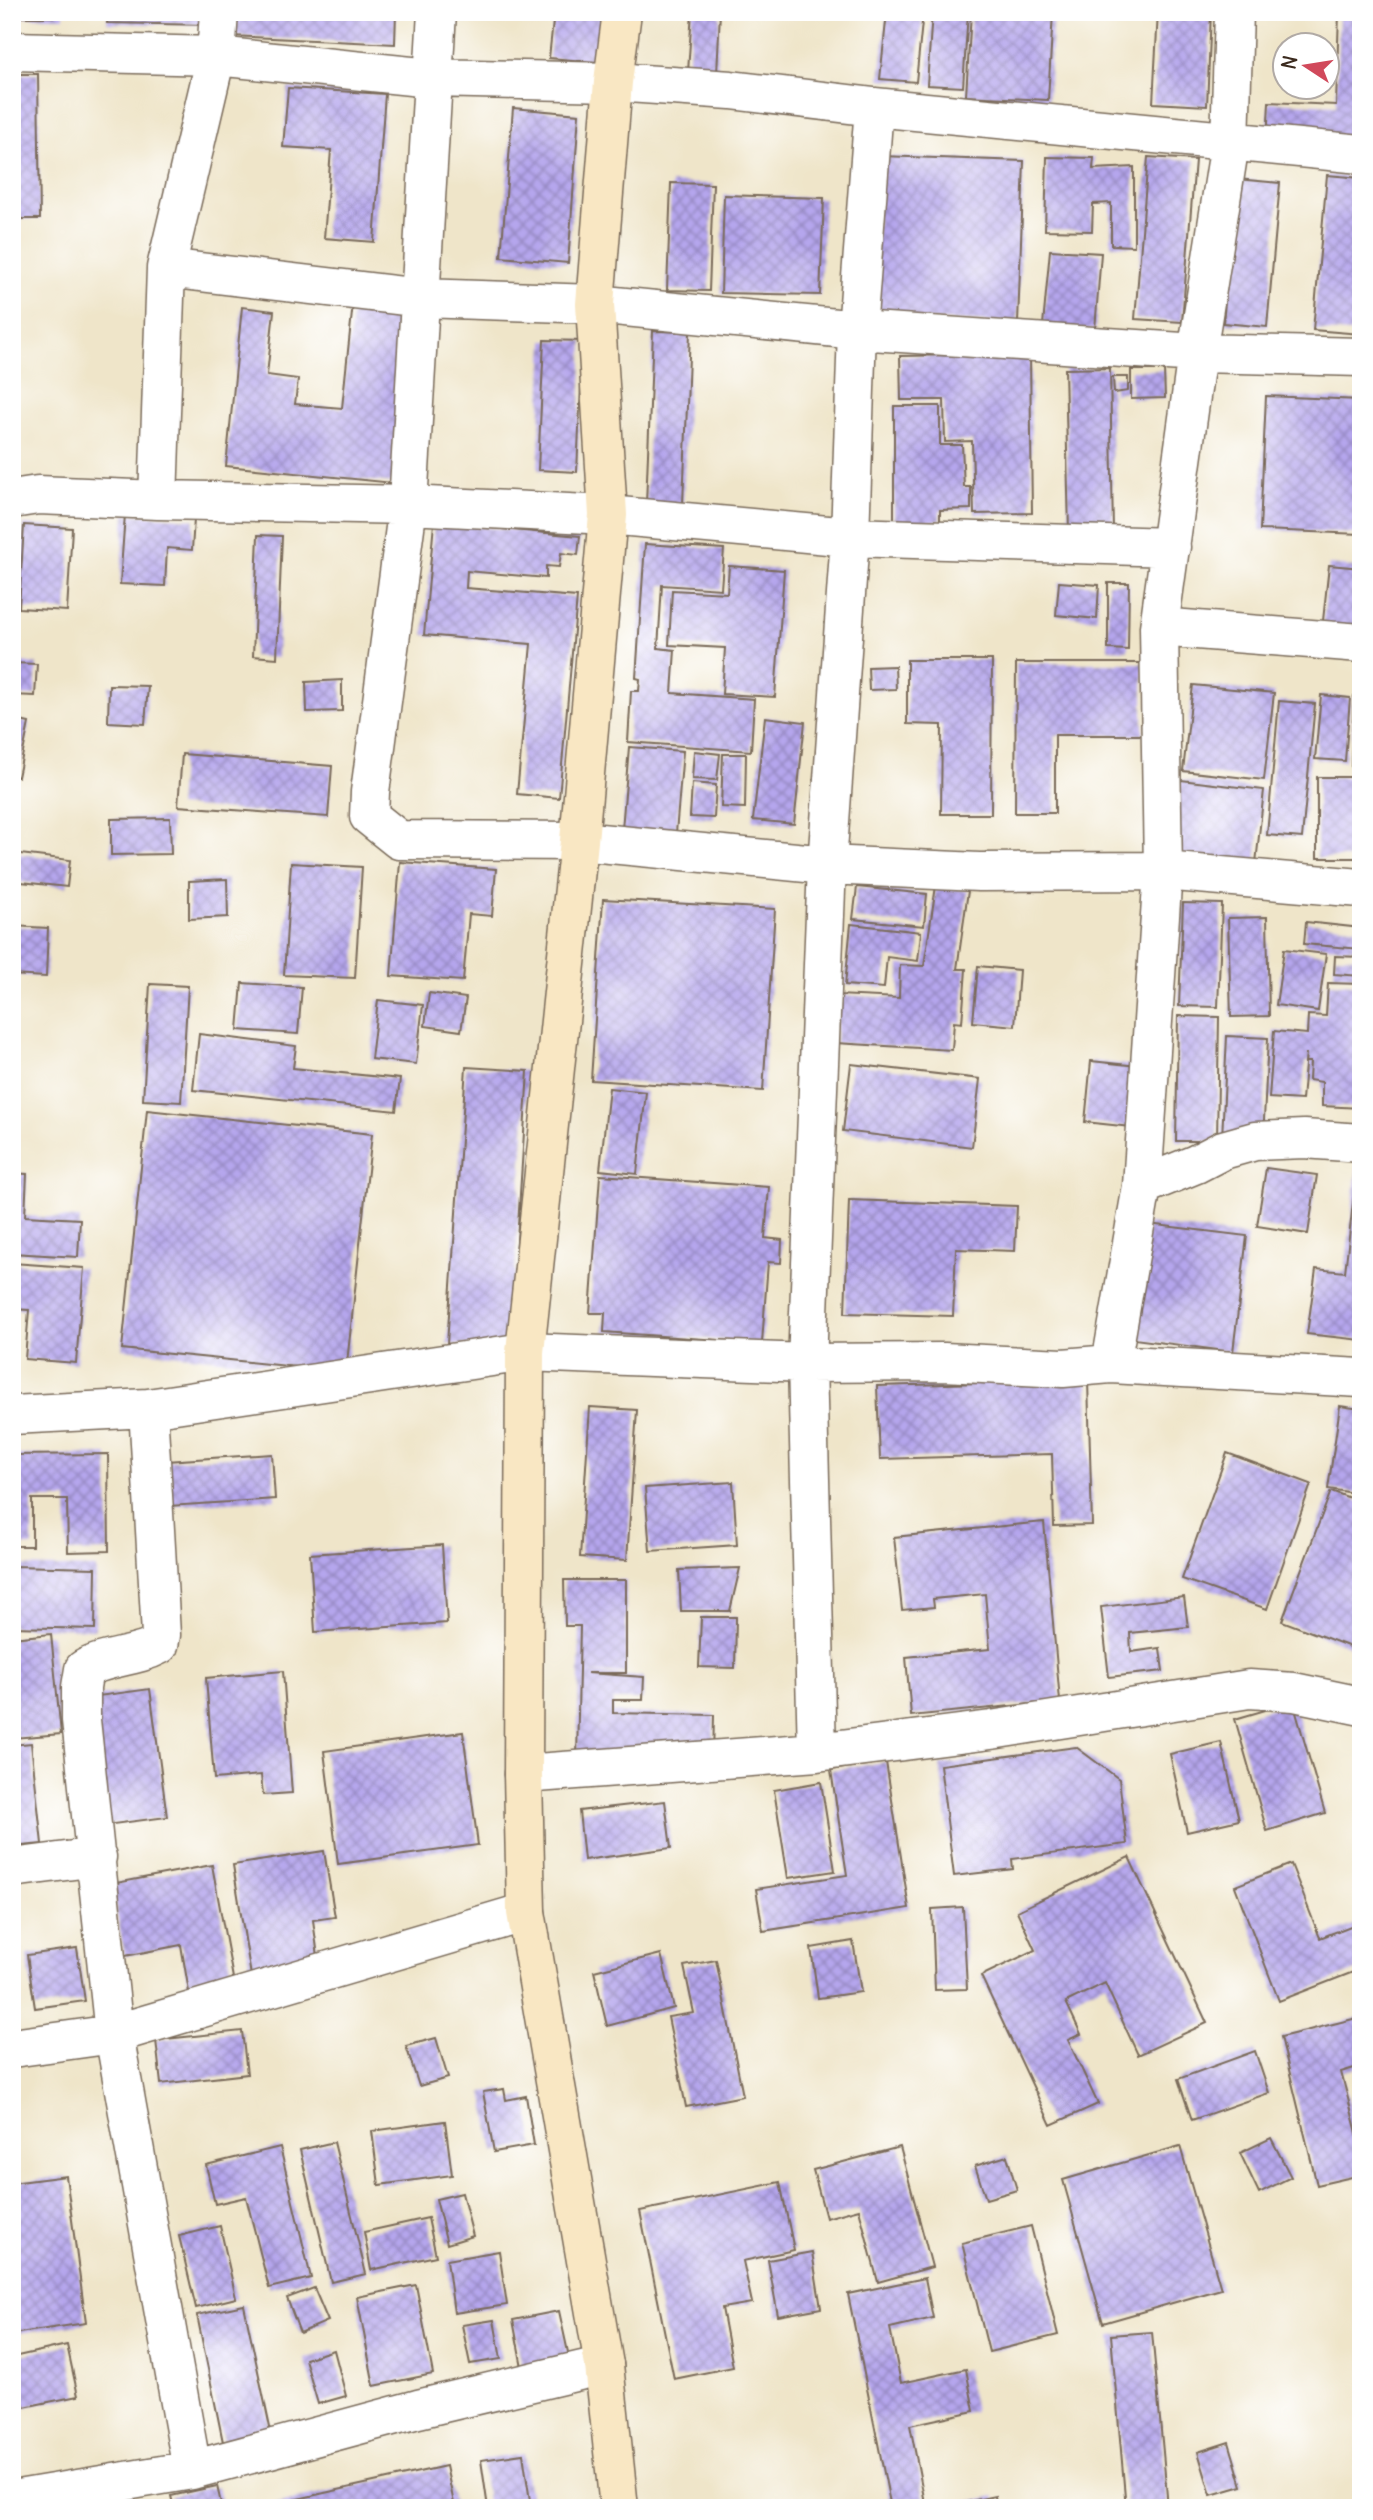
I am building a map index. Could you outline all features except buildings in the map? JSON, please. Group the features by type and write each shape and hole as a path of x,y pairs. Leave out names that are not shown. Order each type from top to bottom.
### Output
{"street":[{"path":"158,500 166,268 216,56 219,12"},
{"path":"436,12 408,505 369,792 369,816 399,840 579,841 827,865 979,872 1163,871 1361,888"},
{"path":"619,2508 604,2365 527,1912 523,1774 525,1352 579,841 608,515 595,303 613,82 622,12"},
{"path":"1111,1364 1142,1186 1163,871 1159,626 1230,143 1234,12"},
{"path":"12,51 216,56 431,78 613,82 731,90 874,107 1361,154"},
{"path":"817,1752 807,1363 827,865 850,537 857,330 874,107"},
{"path":"166,268 421,298 595,303 857,330 1197,354 1361,357"},
{"path":"12,499 38,495 408,505 608,515 850,537 1171,547"},
{"path":"1159,626 1361,643"},
{"path":"1142,1186 1223,1150 1255,1141 1304,1139 1361,1143"},
{"path":"12,1415 148,1408 525,1352 807,1363 944,1362 1063,1368 1111,1364 1361,1378"},
{"path":"148,1408 162,1635 159,1645 145,1653 97,1662 84,1670 81,1720 114,2034 192,2470"},
{"path":"523,1774 817,1752 991,1730 1249,1689 1294,1692 1361,1706"},
{"path":"12,1868 97,1857"},
{"path":"12,2048 114,2034 527,1912"},
{"path":"12,2500 192,2470 418,2409 604,2365"}]}
